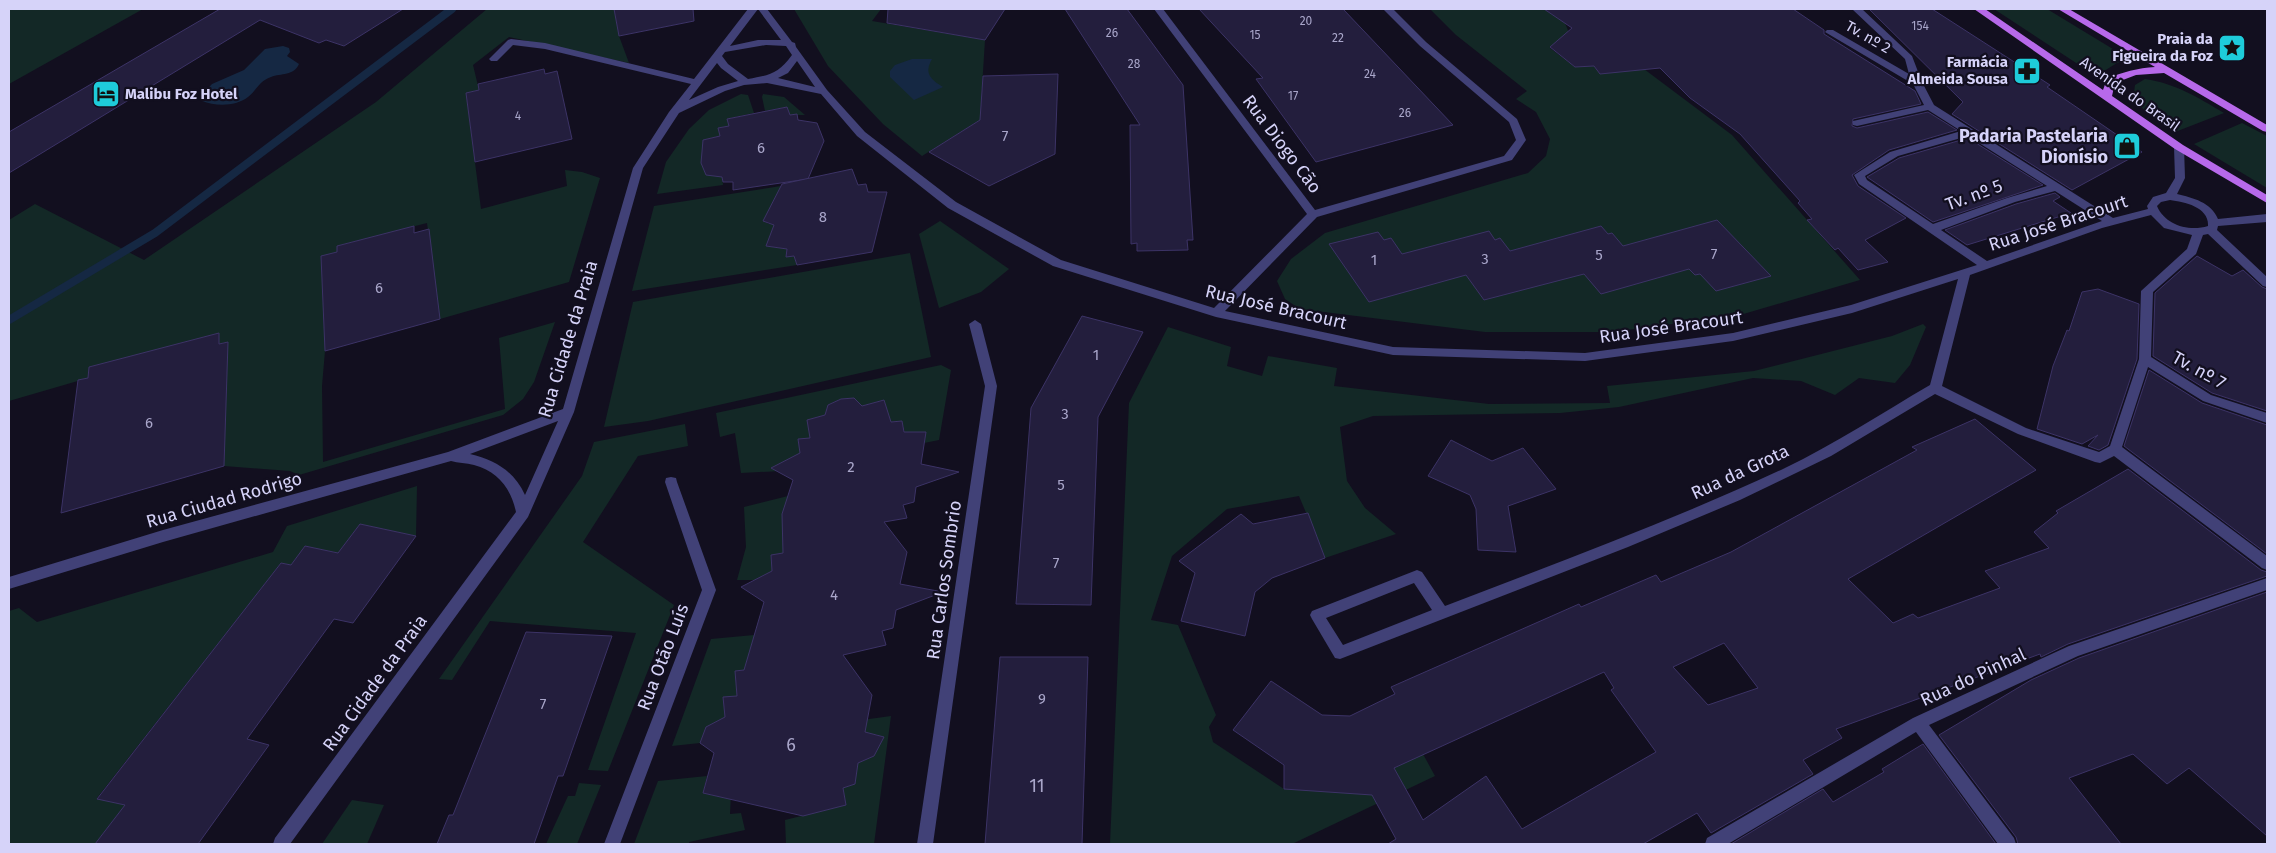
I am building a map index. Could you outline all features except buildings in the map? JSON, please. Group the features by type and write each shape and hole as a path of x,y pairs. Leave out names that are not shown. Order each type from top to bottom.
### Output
{"main road":[{"name":"Avenida do Brasil","path":"1979,9 2179,147 2267,200"},
{"name":"Avenida do Brasil","path":"2064,9 2267,129"},
{"path":"2107,96 2110,81 2123,75 2144,70 2165,70"}],"street":[{"name":"Rua Cidade da Praia","path":"281,844 523,512 568,412 638,168 673,114 754,9"},
{"name":"Rua José Bracourt","path":"763,9 824,92 861,134 952,204 1057,263 1216,313 1393,351 1585,357 1733,337 1852,309 1987,266 2112,222 2153,211"},
{"name":"Rua Diogo Cão","path":"1159,9 1313,214 1216,313"},
{"path":"1313,214 1508,158 1521,140 1513,121 1423,44 1388,9"},
{"path":"1857,9 1909,58 1930,106 2112,222"},
{"name":"Tv. nº 2","path":"1830,32 1918,82"},
{"path":"494,59 511,42 545,46 698,82"},
{"path":"746,82 724,66 721,53 762,42 783,42 794,49 785,71 765,80"},
{"path":"673,114 704,95 746,82 765,80 824,92"},
{"path":"1857,123 1930,106"},
{"path":"1970,132 1894,154 1859,176 1863,182 1934,228 1987,266"},
{"path":"2170,196 2180,178 2179,147"},
{"name":"Tv. nº 5","path":"1934,228 2056,187"},
{"path":"1965,273 1935,388 2030,434 2100,458 2115,450 2145,359 2147,291 2192,251 2207,228 2207,211 2199,205 2180,197 2170,196 2153,202 2153,211 2172,227 2207,228 2267,218"},
{"path":"2207,228 2267,283"},
{"name":"Rua Carlos Sombrio","path":"926,844 992,386 975,324"},
{"name":"Tv. nº 7","path":"2145,359 2208,398 2267,418"},
{"name":"Rua da Grota","path":"1441,612 1417,576 1317,615 1340,653 1441,612 1621,546 1792,471 1935,388"},
{"name":"Rua Ciudad Rodrigo","path":"9,583 163,536 450,456 568,412"},
{"path":"2115,450 2267,564"},
{"name":"Rua Ciudad Rodrigo","path":"450,456 470,457 502,472 521,497 523,512"},
{"name":"Rua Otão Luís","path":"612,844 709,590 671,482"},
{"name":"Rua do Pinhal","path":"1714,844 1918,723 2074,651 2267,584"},
{"path":"1918,723 2008,844"}],"green space":[{"path":"9,9 143,9 9,84"},
{"path":"487,9 614,9 619,36 629,63 509,37 473,65 479,90 466,93 481,209 567,186 565,170 582,172 600,178 569,282 440,319 427,223 337,246 337,252 321,257 325,351 322,386 323,462 505,409 499,338 555,322 534,382 523,399 503,415 299,475 290,471 224,466 228,342 89,367 88,378 9,401 9,220 35,204 144,260 376,102"},
{"path":"794,9 881,9 872,21 985,40 980,120 922,156 883,124 828,66"},
{"path":"1430,9 1544,9 1565,23 1571,38 1550,48 1575,67 1594,66 1600,74 1644,69 1732,135 1860,280 1740,315 1612,332 1485,332 1300,309 1285,299 1277,281 1291,259 1325,233 1528,173 1546,156 1550,139 1536,112 1516,99 1527,91 1456,35"},
{"path":"1994,9 2047,9 2136,63 2117,63 2096,76"},
{"path":"2145,79 2177,88 2224,113 2175,132 2133,100 2135,85"},
{"path":"741,94 748,95 754,113 727,119 729,126 718,128 720,136 703,140 706,175 722,175 723,185 657,194 666,162 689,129 709,110"},
{"path":"763,94 784,97 805,115 790,115 787,107 765,111"},
{"path":"2242,123 2267,136 2267,188 2194,144"},
{"path":"787,185 764,221 769,224 776,223 766,246 779,248 787,246 786,257 794,256 797,265 632,291 654,206"},
{"path":"940,221 1009,269 981,292 939,308 919,234"},
{"path":"910,253 931,357 648,421 604,427 633,302"},
{"path":"1923,324 1926,327 1910,365 1895,383 1859,378 1835,395 1801,381 1753,378 1619,407 1560,413 1373,416 1340,427 1347,481 1365,508 1396,534 1325,558 1299,496 1227,509 1172,556 1151,620 1178,625 1216,715 1209,727 1213,742 1284,789 1382,774 1423,754 1435,776 1292,844 1110,844 1129,403 1168,327 1231,347 1227,366 1262,376 1268,356 1337,368 1334,386 1489,404 1610,403 1607,386 1754,371 1892,336"},
{"path":"941,365 951,370 939,440 924,443 925,437 921,432 905,434 902,421 891,422 884,400 862,406 854,398 841,399 828,405 825,415 807,420 810,438 798,439 800,453 781,471 741,473 735,433 720,437 716,413"},
{"path":"685,424 688,446 638,456 583,542 674,605 608,771 588,770 636,633 490,621 452,680 439,679 582,476 594,442"},
{"path":"417,486 416,536 360,524 338,553 305,546 291,565 281,563 97,798 125,805 95,844 9,844 9,611 19,608 37,622 273,552 287,526"},
{"path":"788,496 783,553 771,555 772,571 756,580 737,580 746,547 744,507"},
{"path":"754,635 769,638 793,666 735,671 737,696 723,698 725,717 707,727 700,743 672,746 711,639"},
{"path":"891,716 874,844 786,844 785,820 846,805 843,788 858,763 874,756 879,746 878,735 871,734 863,737 862,720"},
{"path":"707,776 703,793 720,797 731,793 730,814 741,813 745,830 689,842 689,844 634,844 658,781"},
{"path":"579,783 601,785 577,844 546,844 568,796 575,796"},
{"path":"352,800 384,805 367,844 322,844"}],"water":[{"path":"283,46 289,48 290,52 287,56 299,64 294,71 267,79 248,97 237,103 219,105 202,101 201,96 212,84 244,70 265,49"},
{"path":"912,59 932,59 929,68 930,75 943,87 914,100 890,77 890,71 895,65"}],"waterway":[{"path":"9,320 155,233 452,9"}],"place":[{"name":"Praia da Figueira da Foz","path":"2232,48"},
{"name":"Farmácia Almeida Sousa","path":"2027,71"},
{"name":"Malibu Foz Hotel","path":"106,94"},
{"name":"Padaria Pastelaria Dionísio","path":"2127,146"}]}
